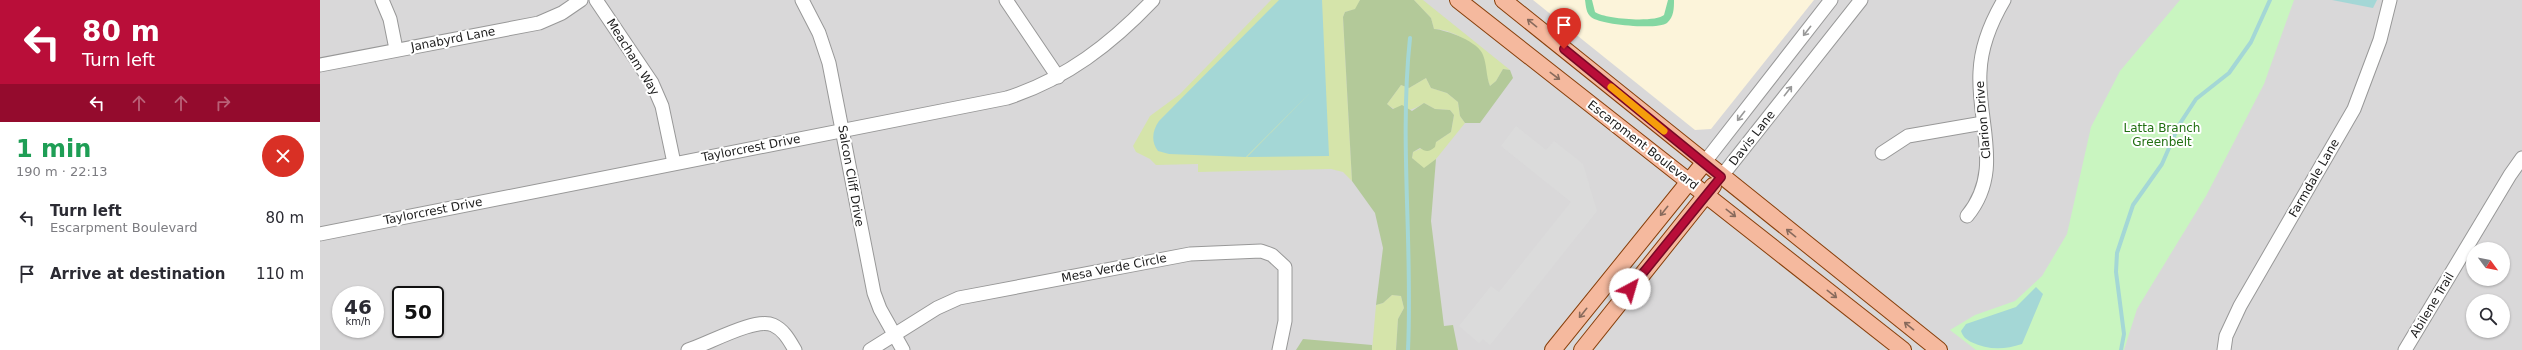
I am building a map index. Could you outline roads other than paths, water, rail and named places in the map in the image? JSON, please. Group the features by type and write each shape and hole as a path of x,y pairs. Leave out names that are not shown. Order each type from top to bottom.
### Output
{"main road":[{"name":"Escarpment Boulevard","path":"1458,0 1903,350"},
{"name":"Escarpment Boulevard","path":"1503,0 1721,177 1939,350"},
{"name":"Davis Lane","path":"1553,350 1704,163"},
{"name":"Davis Lane","path":"1582,350 1721,177"}],"street":[{"path":"382,0 390,19 396,50"},
{"name":"Janabyrd Lane","path":"320,64 539,23 562,13 582,0"},
{"name":"Meacham Way","path":"596,0 652,83 662,106 674,164"},
{"name":"Salcon Cliff Drive","path":"802,0 814,20 824,47 843,130 874,293 893,335 903,350"},
{"path":"1006,0 1058,77"},
{"name":"Taylorcrest Drive","path":"320,234 1007,98 1058,77 1099,51 1153,0"},
{"name":"Davis Lane","path":"1704,163 1831,0"},
{"name":"Davis Lane","path":"1721,177 1861,0"},
{"name":"Clarion Drive","path":"1967,216 1981,196 1985,183 1987,147 1980,90 1982,54 1987,35 2004,0"},
{"name":"Farmdale Lane","path":"2224,350 2226,336 2240,306 2354,109 2380,40 2390,0"},
{"path":"1882,153 1908,136 1983,122"},
{"name":"Abilene Trail","path":"2405,350 2510,175 2522,158"},
{"name":"Mesa Verde Circle","path":"870,350 937,308 971,295 1156,259 1224,252 1261,251 1272,255 1285,267 1285,321 1279,350"},
{"path":"688,350 758,323 777,328 785,334 795,350"}],"water":[{"path":"1279,0 1322,0 1329,156 1247,157 1310,93 1246,157 1169,154 1158,151 1154,144 1153,136 1159,121"},
{"path":"2332,0 2377,0 2373,8"},
{"path":"2036,287 2043,294 2022,344 2002,348 1990,348 1977,345 1966,339 1963,335 1961,331 1966,324 2016,307"}],"waterway":[{"path":"2121,350 2124,334 2116,272 2117,253 2133,205 2162,164 2179,125 2196,99 2229,73 2251,42 2270,0"},
{"path":"1408,350 1409,272 1406,116 1410,38"}],"park label":[{"name":"Latta Branch Greenbelt","path":"2162,135"}]}
